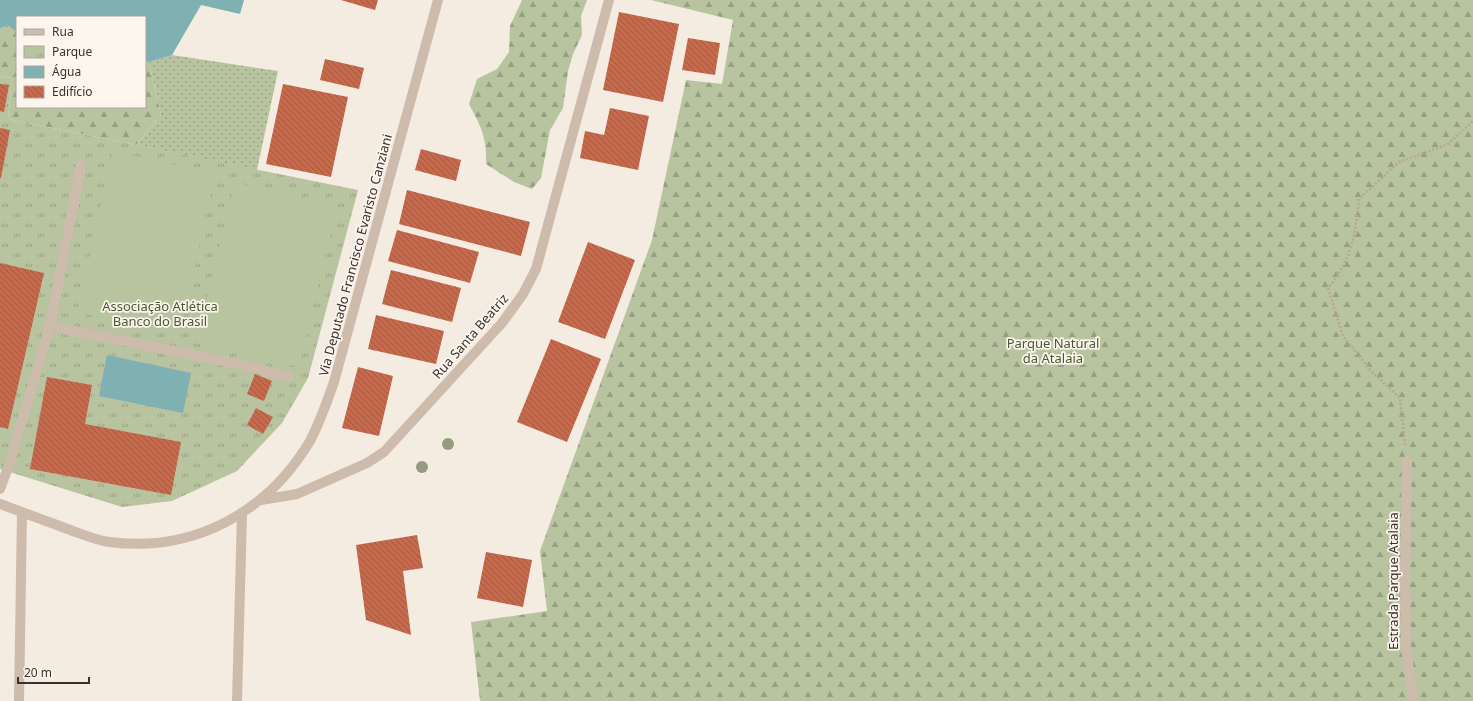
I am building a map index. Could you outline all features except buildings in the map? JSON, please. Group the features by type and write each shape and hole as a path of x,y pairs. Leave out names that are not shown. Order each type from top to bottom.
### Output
{"street":[{"name":"Via Deputado Francisco Evaristo Canziani","path":"0,504 107,542 162,542 192,536 218,526 242,514 261,500 294,464 310,440 324,412 334,382 438,0"},
{"name":"Rua Santa Beatriz","path":"261,500 297,494 367,463 384,452 502,323 523,294 536,269 609,0"},
{"path":"0,489 9,465 50,326 81,165"},
{"path":"50,326 248,366 288,377"},
{"name":"Estrada Parque Atalaia","path":"1407,461 1405,578 1406,647 1412,701"},
{"path":"19,701 22,513"},
{"path":"237,701 242,514"}],"path":[{"path":"1407,461 1400,398 1372,372 1343,336 1328,288 1340,273 1355,237 1359,199 1399,162 1448,144 1473,121"}],"green space":[{"path":"522,0 587,0 581,16 582,35 573,54 568,71 563,108 550,130 541,178 532,189 514,182 486,164 484,139 477,119 469,104 477,79 497,69 509,52 510,26"},
{"name":"Parque Natural da Atalaia","path":"651,0 1473,0 1473,701 480,701 471,622 547,611 540,551 652,240 686,80 722,84 733,20"},
{"path":"7,25 16,31 16,108 146,108 146,61 149,62 161,115 136,145 8,119 12,78 0,76 0,29"},
{"path":"172,55 278,71 257,170 136,145 161,115 149,62"},
{"name":"Associação Atlética Banco do Brasil","path":"0,76 12,78 8,119 358,190 308,378 282,423 237,471 172,501 122,507 0,469"},
{"path":"113,151 215,174 180,335 77,312"},
{"path":"235,182 337,207 298,367 196,342"}],"water":[{"path":"0,0 244,0 240,14 201,5 172,55 149,62 146,61 146,16 16,16 16,31 7,25 0,29"},
{"path":"107,355 191,373 183,413 99,396"}]}
